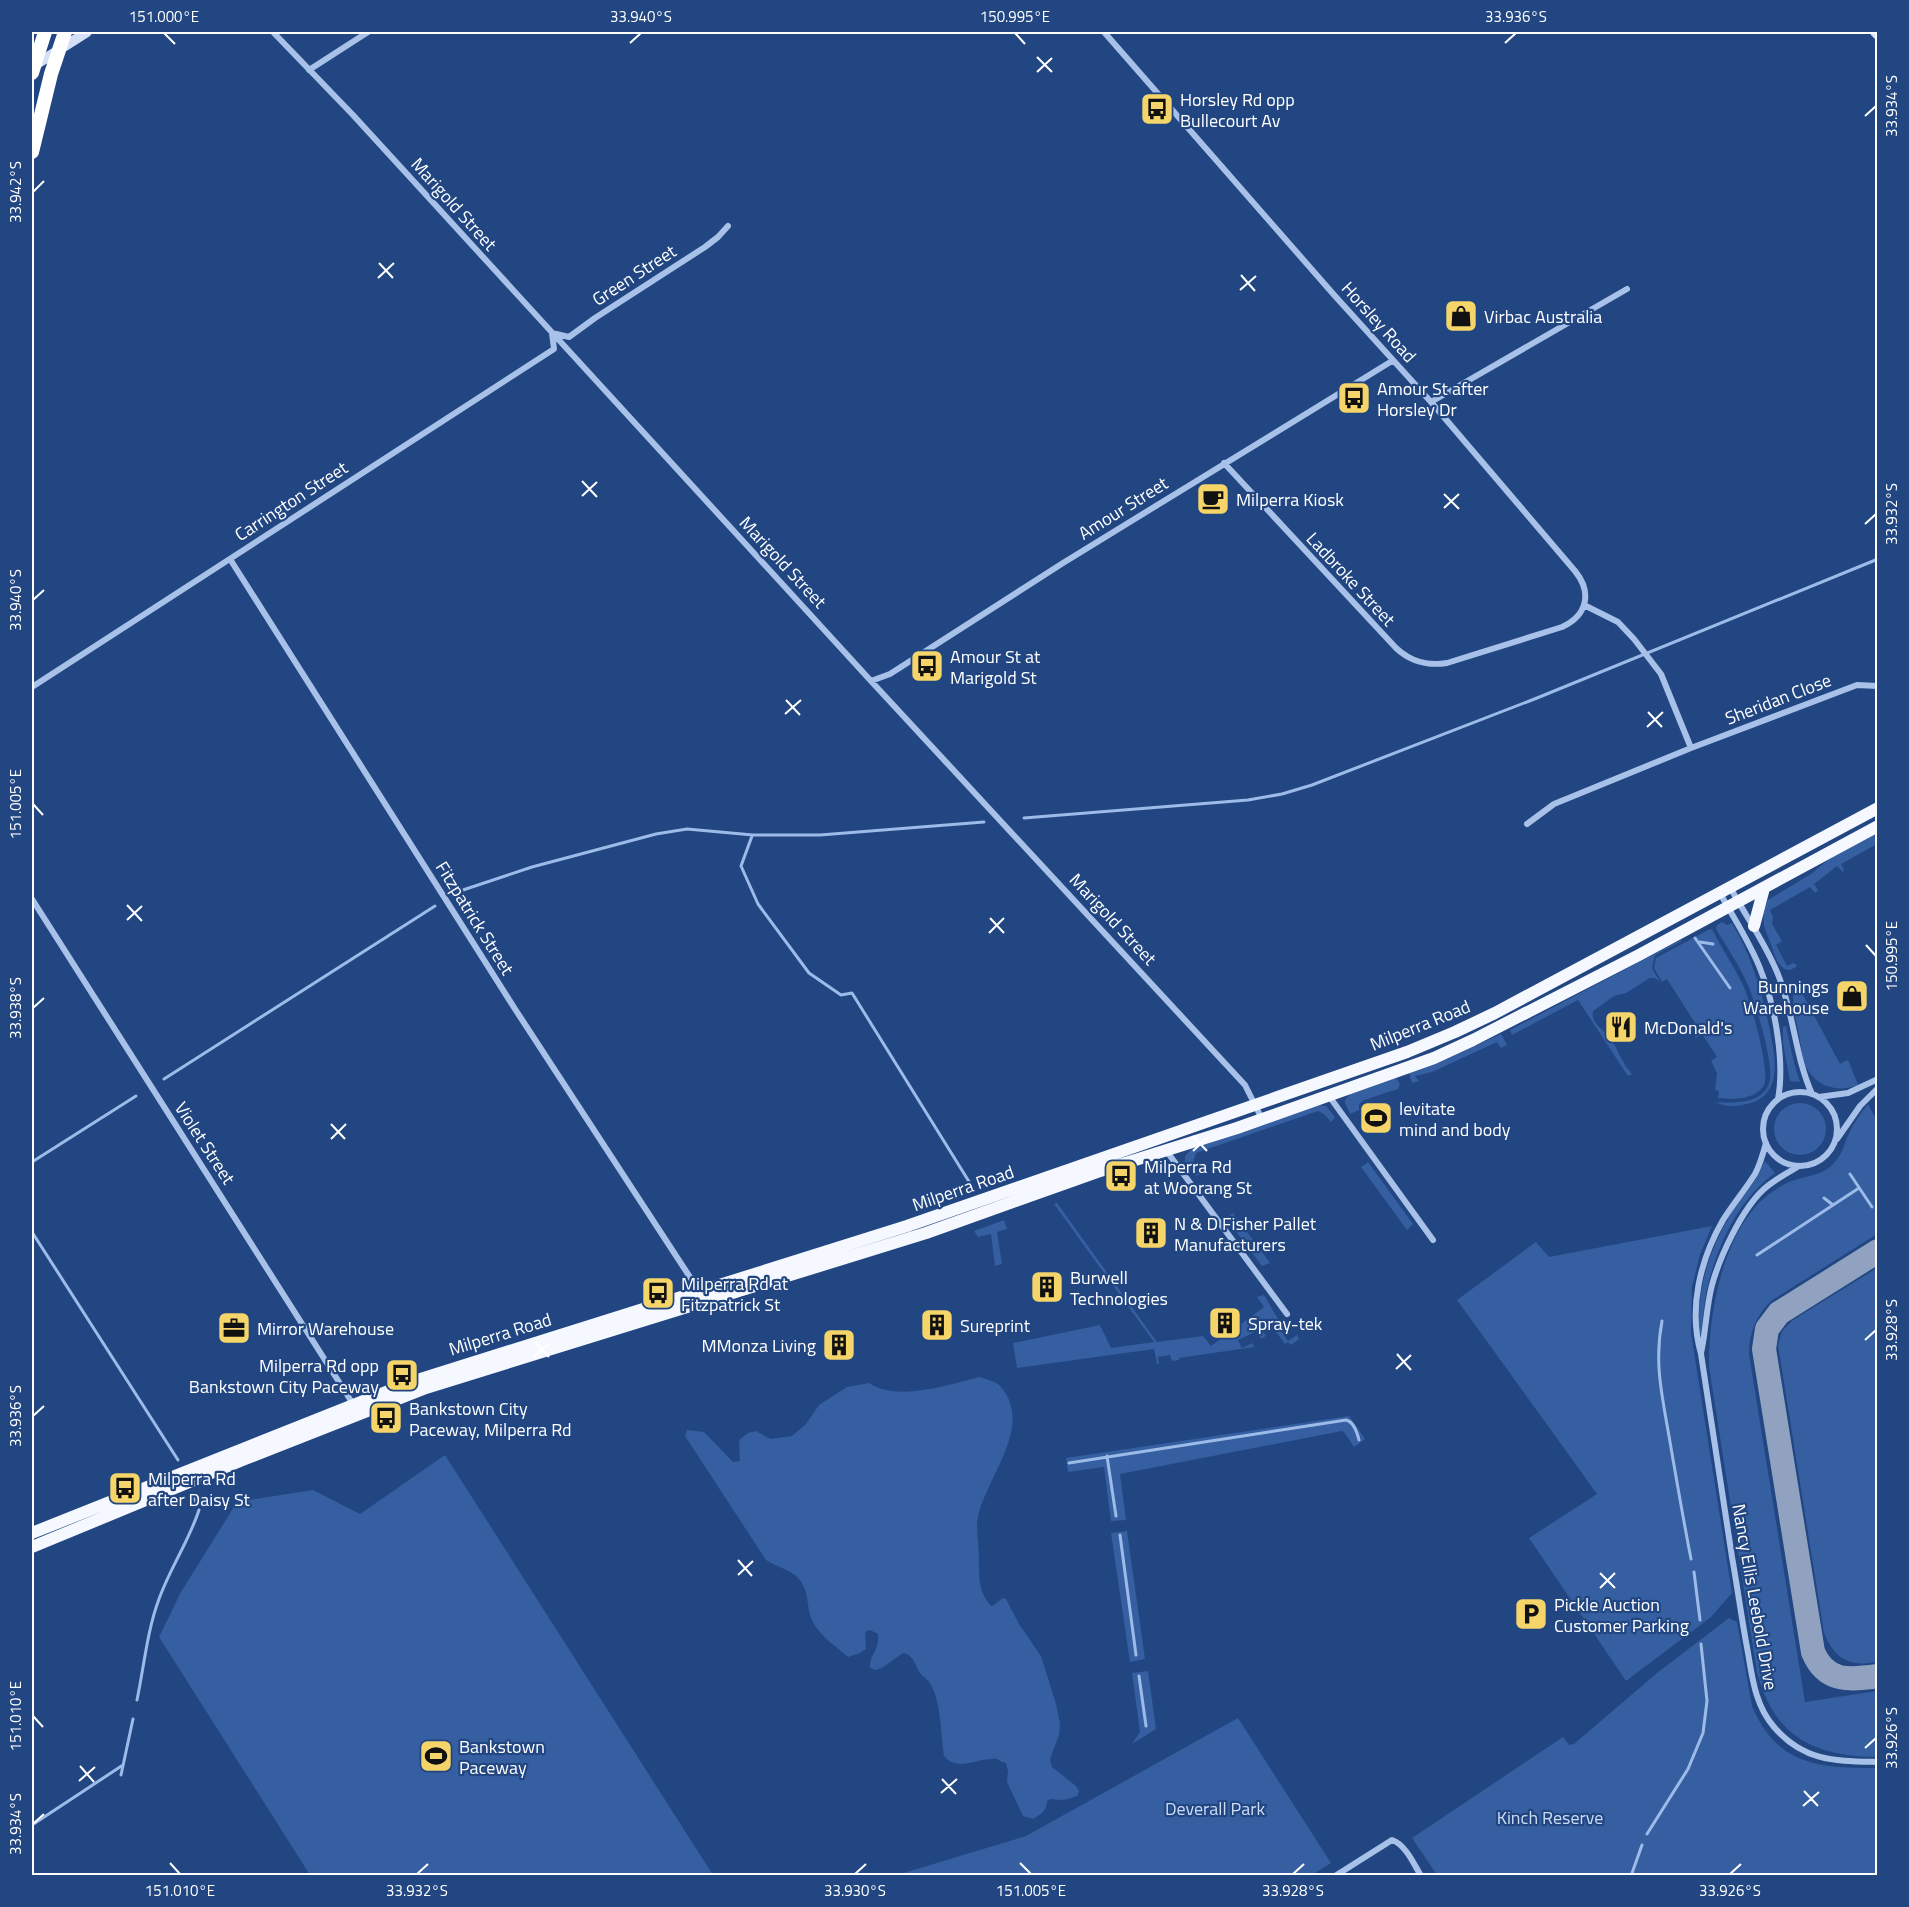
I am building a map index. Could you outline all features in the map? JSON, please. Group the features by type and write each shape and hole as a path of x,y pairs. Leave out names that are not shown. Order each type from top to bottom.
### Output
{"highway":[{"path":"32,73 45,32"},
{"path":"32,152 51,74 65,32"},
{"name":"Milperra Road","path":"32,1533 411,1382 907,1226 1407,1052 1495,1013 1878,808"},
{"name":"Milperra Road","path":"32,1547 426,1388 926,1233 1166,1149 1263,1119 1451,1051 1878,826"},
{"path":"1754,926 1764,888"}],"main road":[{"path":"32,67 87,32"},
{"path":"1875,32 1878,35"}],"street":[{"name":"Marigold Street","path":"273,32 1245,1084 1263,1119"},
{"path":"309,70 368,32"},
{"name":"Horsley Road","path":"1104,32 1392,361 1431,402 1578,576 1585,590 1584,605"},
{"name":"Green Street","path":"552,333 569,337 705,247 728,226"},
{"path":"1431,402 1627,290"},
{"name":"Carrington Street","path":"32,687 554,349 552,333"},
{"name":"Amour Street","path":"872,681 890,674 1062,563 1392,361"},
{"name":"Ladbroke Street","path":"1224,463 1395,648 1410,659 1438,664 1459,659 1562,627 1575,619 1584,605"},
{"name":"Fitzpatrick Street","path":"230,559 515,1009 699,1291"},
{"path":"1584,605 1618,622 1656,666 1691,748"},
{"name":"Sheridan Close","path":"1527,824 1554,804 1691,748 1857,685 1878,686"},
{"path":"1725,890 1733,904 1769,995 1780,1058 1781,1083 1778,1099"},
{"path":"1725,890 1733,904 1754,926 1780,978 1803,1074 1812,1094"},
{"name":"Violet Street","path":"32,899 354,1404"},
{"path":"1819,1097 1848,1093 1878,1079"},
{"path":"1833,1145 1837,1135 1834,1113 1819,1097 1794,1092 1778,1099 1767,1112 1763,1128 1766,1143 1771,1152 1779,1160 1799,1166 1819,1160 1827,1154 1833,1145 1855,1112 1878,1088"},
{"path":"1329,1096 1433,1240"},
{"path":"1158,1139 1287,1314"},
{"name":"Nancy Ellis Leebold Drive","path":"1766,1143 1755,1173 1722,1222 1704,1262 1696,1297 1694,1320 1754,1688 1761,1708 1774,1728 1810,1755 1841,1761 1878,1762"},
{"name":"Nancy Ellis Leebold Drive","path":"1701,1354 1712,1286 1727,1245 1743,1217 1764,1189 1799,1166"},
{"path":"1335,1875 1394,1840 1402,1846 1421,1875"}],"green space":[{"path":"1877,833 1877,844 1841,864 1843,872 1837,866 1814,884 1818,890 1815,893 1810,887 1770,910 1773,917 1772,924 1782,941 1776,945 1787,966 1793,963 1797,965 1790,970 1784,969 1777,961 1764,926 1763,911 1768,900 1811,874 1829,859"},
{"path":"1722,922 1727,925 1732,923 1750,960 1766,1012 1775,1070 1769,1090 1762,1098 1738,1106 1716,1102 1741,1102 1754,1099 1764,1092 1770,1080 1769,1059 1750,990 1716,929 1717,925"},
{"path":"1710,929 1746,991 1765,1066 1764,1085 1755,1094 1743,1098 1718,1098 1719,1091 1715,1090 1717,1073 1711,1061 1717,1057 1702,1034 1696,1038 1693,1033 1699,1029 1667,979 1662,982 1654,968 1656,958"},
{"path":"1681,940 1655,955 1652,968 1660,982 1655,978 1650,978 1626,993 1614,996 1593,1011 1596,1023 1610,1038 1632,1074 1628,1076 1578,1000 1512,1035 1510,1030"},
{"path":"1804,984 1808,987 1801,991 1840,1064 1847,1060 1849,1062 1858,1085 1835,1088 1822,1084 1810,1074 1806,1067 1793,1000 1794,989"},
{"path":"1786,1026 1800,1082 1790,1081 1783,1043 1783,1027"},
{"path":"1501,1034 1507,1045 1501,1048 1497,1042 1432,1072 1415,1076 1419,1081 1412,1083 1409,1073 1449,1058"},
{"path":"1396,1078 1400,1084 1398,1089 1364,1100 1359,1104 1359,1110 1350,1114 1345,1100 1351,1093"},
{"path":"1795,1103 1805,1103 1819,1110 1826,1129 1819,1148 1805,1155 1795,1155 1785,1151 1778,1144 1774,1134 1774,1124 1778,1114 1785,1107"},
{"path":"1868,1104 1877,1121 1877,1234 1771,1301 1754,1325 1749,1354 1805,1702 1877,1691 1877,1757 1854,1756 1816,1747 1786,1727 1774,1713 1764,1694 1757,1672 1709,1367 1709,1345 1716,1297 1722,1272 1742,1226 1755,1207 1772,1192 1789,1182 1830,1167 1840,1155 1852,1127"},
{"path":"1317,1105 1326,1106 1335,1117 1331,1122 1318,1111 1196,1153 1193,1162 1201,1174 1196,1176 1185,1162 1185,1156 1192,1149"},
{"path":"1765,1161 1775,1173 1762,1184 1739,1211 1722,1243 1706,1293 1700,1340 1700,1306 1705,1273 1710,1258 1724,1227 1756,1179"},
{"path":"1368,1162 1413,1224 1407,1230 1361,1167"},
{"path":"1057,1203 1157,1342 1203,1336 1211,1346 1264,1307 1257,1297 1264,1295 1283,1324 1280,1329 1288,1341 1297,1335 1299,1339 1291,1345 1288,1342 1285,1344 1266,1318 1258,1324 1266,1336 1261,1339 1257,1331 1238,1340 1242,1348 1252,1343 1254,1347 1172,1361 1170,1355 1158,1357 1159,1364 1157,1364 1154,1349 1017,1368 1013,1343 1100,1325 1111,1348 1154,1342 1054,1204"},
{"path":"1233,1213 1270,1263 1262,1266 1226,1218"},
{"path":"1004,1220 1007,1229 997,1232 1002,1264 995,1266 991,1234 978,1237 974,1231"},
{"path":"1712,1226 1700,1255 1692,1287 1691,1333 1732,1593 1711,1617 1626,1681 1529,1538 1597,1494 1457,1300 1536,1242 1549,1257"},
{"path":"1877,1268 1877,1662 1858,1663 1838,1655 1824,1633 1778,1345 1782,1331 1793,1320"},
{"path":"979,1377 993,1381 1000,1386 1009,1400 1012,1415 1007,1447 978,1515 981,1589 991,1606 1003,1598 1006,1599 1019,1624 1041,1656 1060,1724 1059,1735 1050,1759 1052,1767 1079,1791 1077,1796 1071,1798 1047,1801 1045,1810 1033,1819 1023,1816 1007,1782 1006,1763 990,1759 962,1764 950,1761 944,1756 934,1690 910,1656 903,1653 882,1668 875,1670 870,1668 870,1663 877,1645 878,1634 870,1630 865,1632 866,1649 848,1657 819,1631 810,1615 806,1595 799,1579 766,1560 685,1436 687,1430 704,1432 733,1462 740,1461 739,1440 748,1433 756,1431 770,1439 792,1436 806,1424 819,1405 847,1387 869,1383 880,1389 908,1392"},
{"path":"1349,1416 1365,1439 1354,1447 1342,1431 1120,1474 1126,1520 1111,1521 1104,1467 1068,1472 1066,1458"},
{"name":"Bankstown Paceway","path":"445,1455 713,1875 310,1875 159,1637 181,1592 237,1502 313,1490 360,1514"},
{"path":"1127,1531 1145,1659 1130,1662 1111,1533"},
{"name":"Kinch Reserve","path":"1729,1618 1737,1622 1752,1706 1762,1726 1774,1741 1788,1752 1819,1764 1877,1768 1877,1875 1437,1875 1412,1838 1563,1737 1569,1745 1574,1744 1657,1673"},
{"path":"1148,1671 1156,1729 1132,1744 1140,1732 1132,1673"},
{"name":"Deverall Park","path":"1238,1718 1331,1863 1312,1875 897,1875 1026,1836"}],"waterway":[{"path":"1024,818 1248,800 1282,794 1312,785 1537,698 1878,559"},
{"path":"460,891 532,867 656,834 687,829 753,835 820,835 984,822"},
{"path":"752,836 741,866 758,904 809,973 841,995 852,993 973,1188"},
{"path":"164,1079 435,906"},
{"path":"1695,938 1730,988"},
{"path":"1700,942 1713,944"},
{"path":"32,1162 136,1096"},
{"path":"1850,1174 1872,1207"},
{"path":"1757,1255 1859,1188"},
{"path":"1824,1198 1833,1205"},
{"path":"32,1232 178,1460"},
{"path":"1662,1321 1659,1351 1660,1379 1691,1559"},
{"path":"1069,1463 1346,1420 1353,1425 1359,1440"},
{"path":"1107,1456 1116,1516"},
{"path":"193,1496 197,1504"},
{"path":"137,1700 155,1611 163,1588 199,1510"},
{"path":"1120,1535 1136,1655"},
{"path":"1694,1572 1700,1620"},
{"path":"1647,1834 1688,1769 1703,1733 1707,1701 1701,1644"},
{"path":"1139,1676 1146,1726"},
{"path":"121,1775 133,1719"},
{"path":"32,1825 123,1765"},
{"path":"1631,1876 1642,1845"}],"taxiway":[{"path":"1878,1251 1779,1313 1767,1329 1764,1349 1813,1652 1825,1669 1840,1677 1878,1676"}],"place":[{"name":"Horsley Rd opp Bullecourt Av","path":"1157,109"},
{"name":"Virbac Australia","path":"1461,316"},
{"name":"Amour St after Horsley Dr","path":"1354,398"},
{"name":"Milperra Kiosk","path":"1213,499"},
{"name":"Amour St at Marigold St","path":"927,666"},
{"name":"Bunnings Warehouse","path":"1852,996"},
{"name":"McDonald's","path":"1621,1027"},
{"name":"levitate mind and body","path":"1376,1118"},
{"name":"Milperra Rd at Woorang St","path":"1121,1176"},
{"name":"N & D Fisher Pallet Manufacturers","path":"1151,1233"},
{"name":"Burwell Technologies","path":"1047,1287"},
{"name":"Milperra Rd at Fitzpatrick St","path":"658,1293"},
{"name":"Spray-tek","path":"1225,1323"},
{"name":"Sureprint","path":"937,1325"},
{"name":"Mirror Warehouse","path":"234,1328"},
{"name":"MMonza Living","path":"839,1345"},
{"name":"Milperra Rd opp Bankstown City Paceway","path":"402,1375"},
{"name":"Bankstown City Paceway, Milperra Rd","path":"386,1418"},
{"name":"Milperra Rd after Daisy St","path":"125,1488"},
{"name":"Pickle Auction Customer Parking","path":"1531,1614"},
{"name":"Bankstown Paceway","path":"436,1756"}]}
